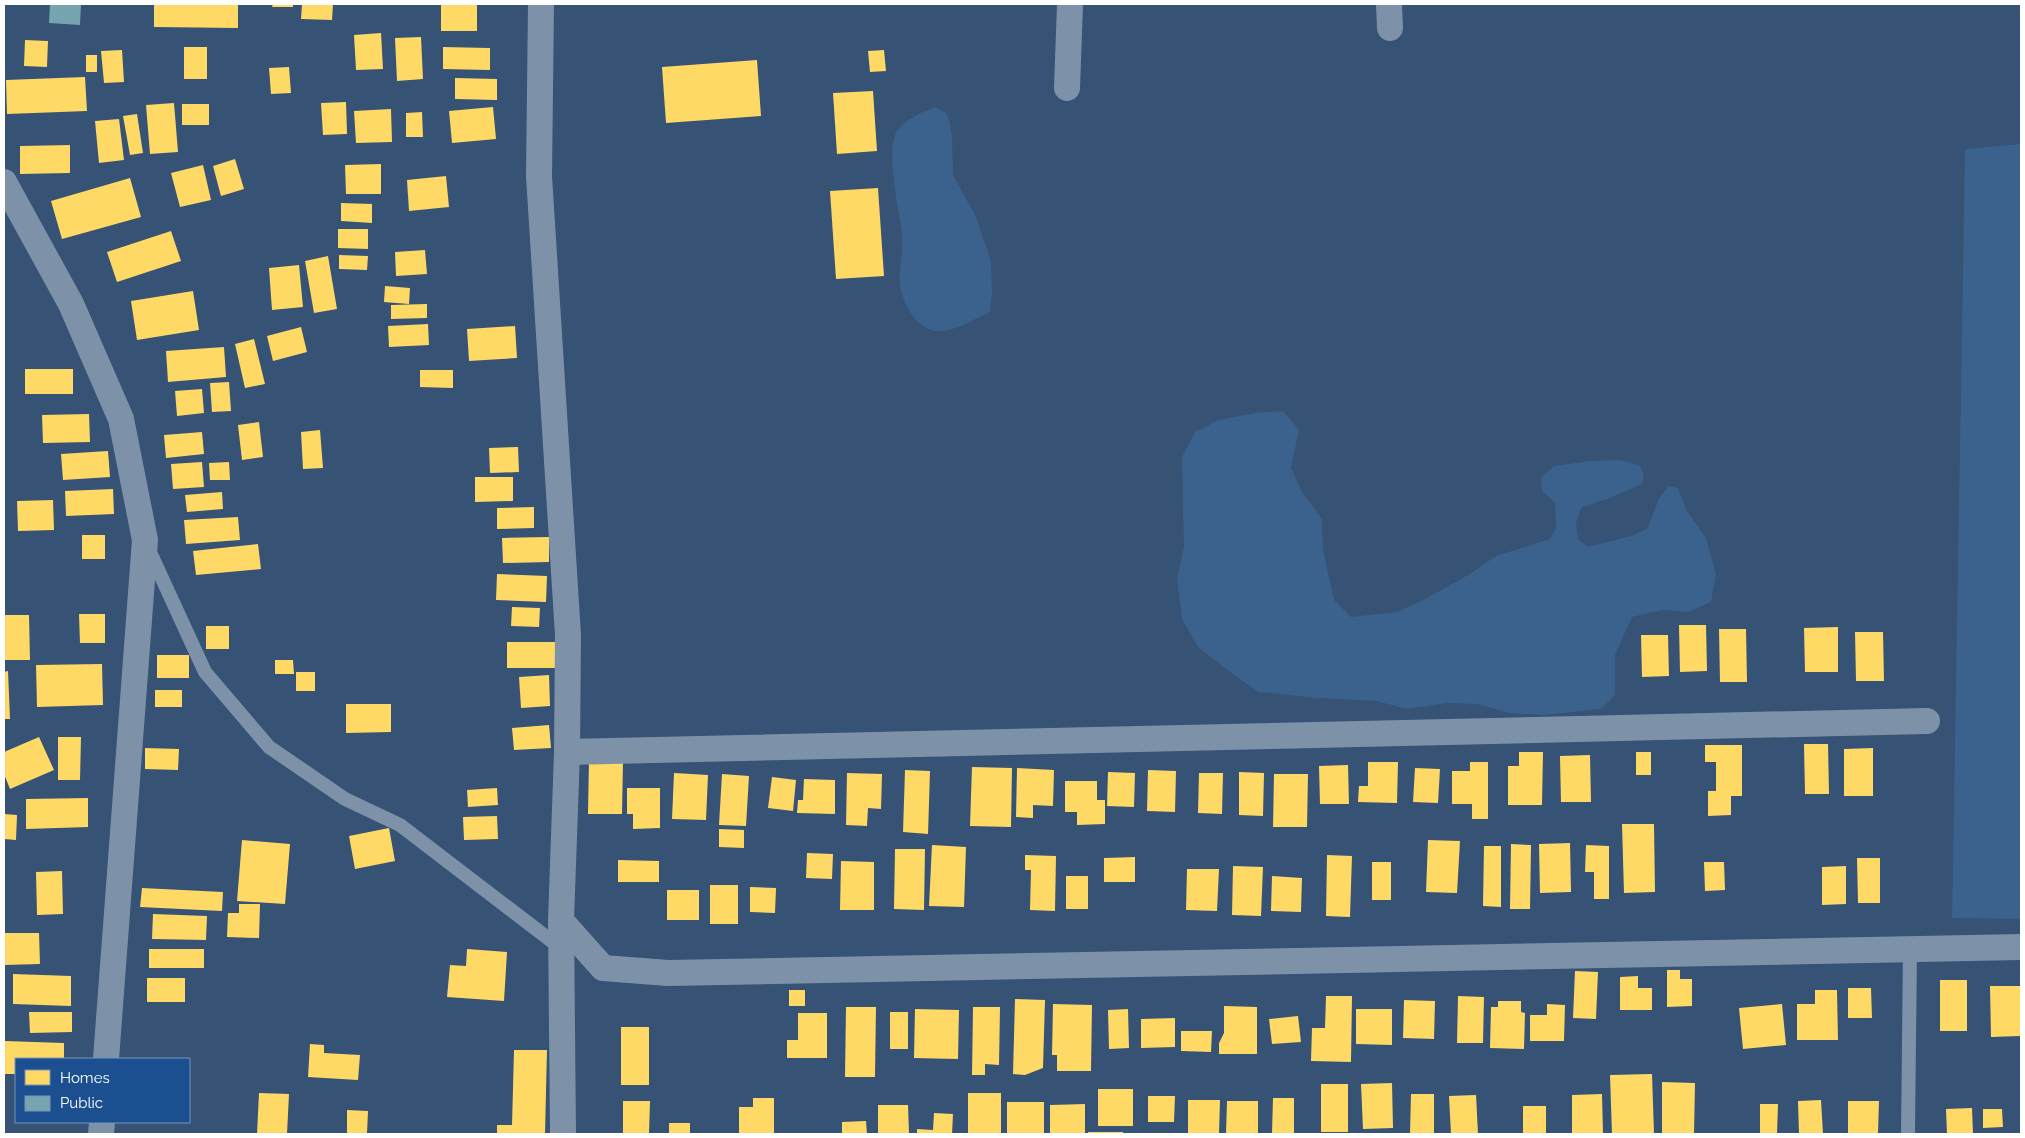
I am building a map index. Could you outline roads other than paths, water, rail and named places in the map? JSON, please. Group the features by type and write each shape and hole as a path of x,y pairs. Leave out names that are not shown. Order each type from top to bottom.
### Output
{"street":[{"path":"541,4 539,176 568,635 567,752 561,921 563,1134"},
{"path":"1067,88 1070,4"},
{"path":"4,182 71,304 121,419 145,540 106,1058"},
{"path":"567,752 1927,721"},
{"path":"561,921 603,968 668,973 2021,947"}],"lane":[{"path":"145,540 205,672 269,747 345,800 400,825 562,950"},
{"path":"1908,1134 1910,948"}],"water":[{"path":"935,107 946,113 949,119 952,137 953,175 976,217 991,261 992,293 990,312 961,326 944,331 935,331 920,324 909,310 902,294 900,280 902,233 892,152 897,131 901,126 909,119"},
{"path":"2021,144 2021,919 1952,918 1965,149"},
{"path":"1283,411 1299,430 1291,468 1302,492 1322,519 1323,550 1334,600 1351,617 1397,612 1468,575 1496,556 1550,539 1556,527 1555,503 1542,491 1541,477 1554,466 1591,461 1619,460 1639,465 1644,474 1642,484 1581,508 1576,524 1578,539 1588,547 1631,536 1647,529 1659,499 1668,486 1678,488 1687,511 1706,538 1716,574 1711,602 1688,612 1662,610 1632,617 1615,655 1615,695 1601,709 1544,715 1508,713 1478,704 1447,703 1407,709 1376,701 1259,692 1198,647 1182,619 1177,578 1184,547 1182,457 1195,432 1219,420 1255,413"}]}
